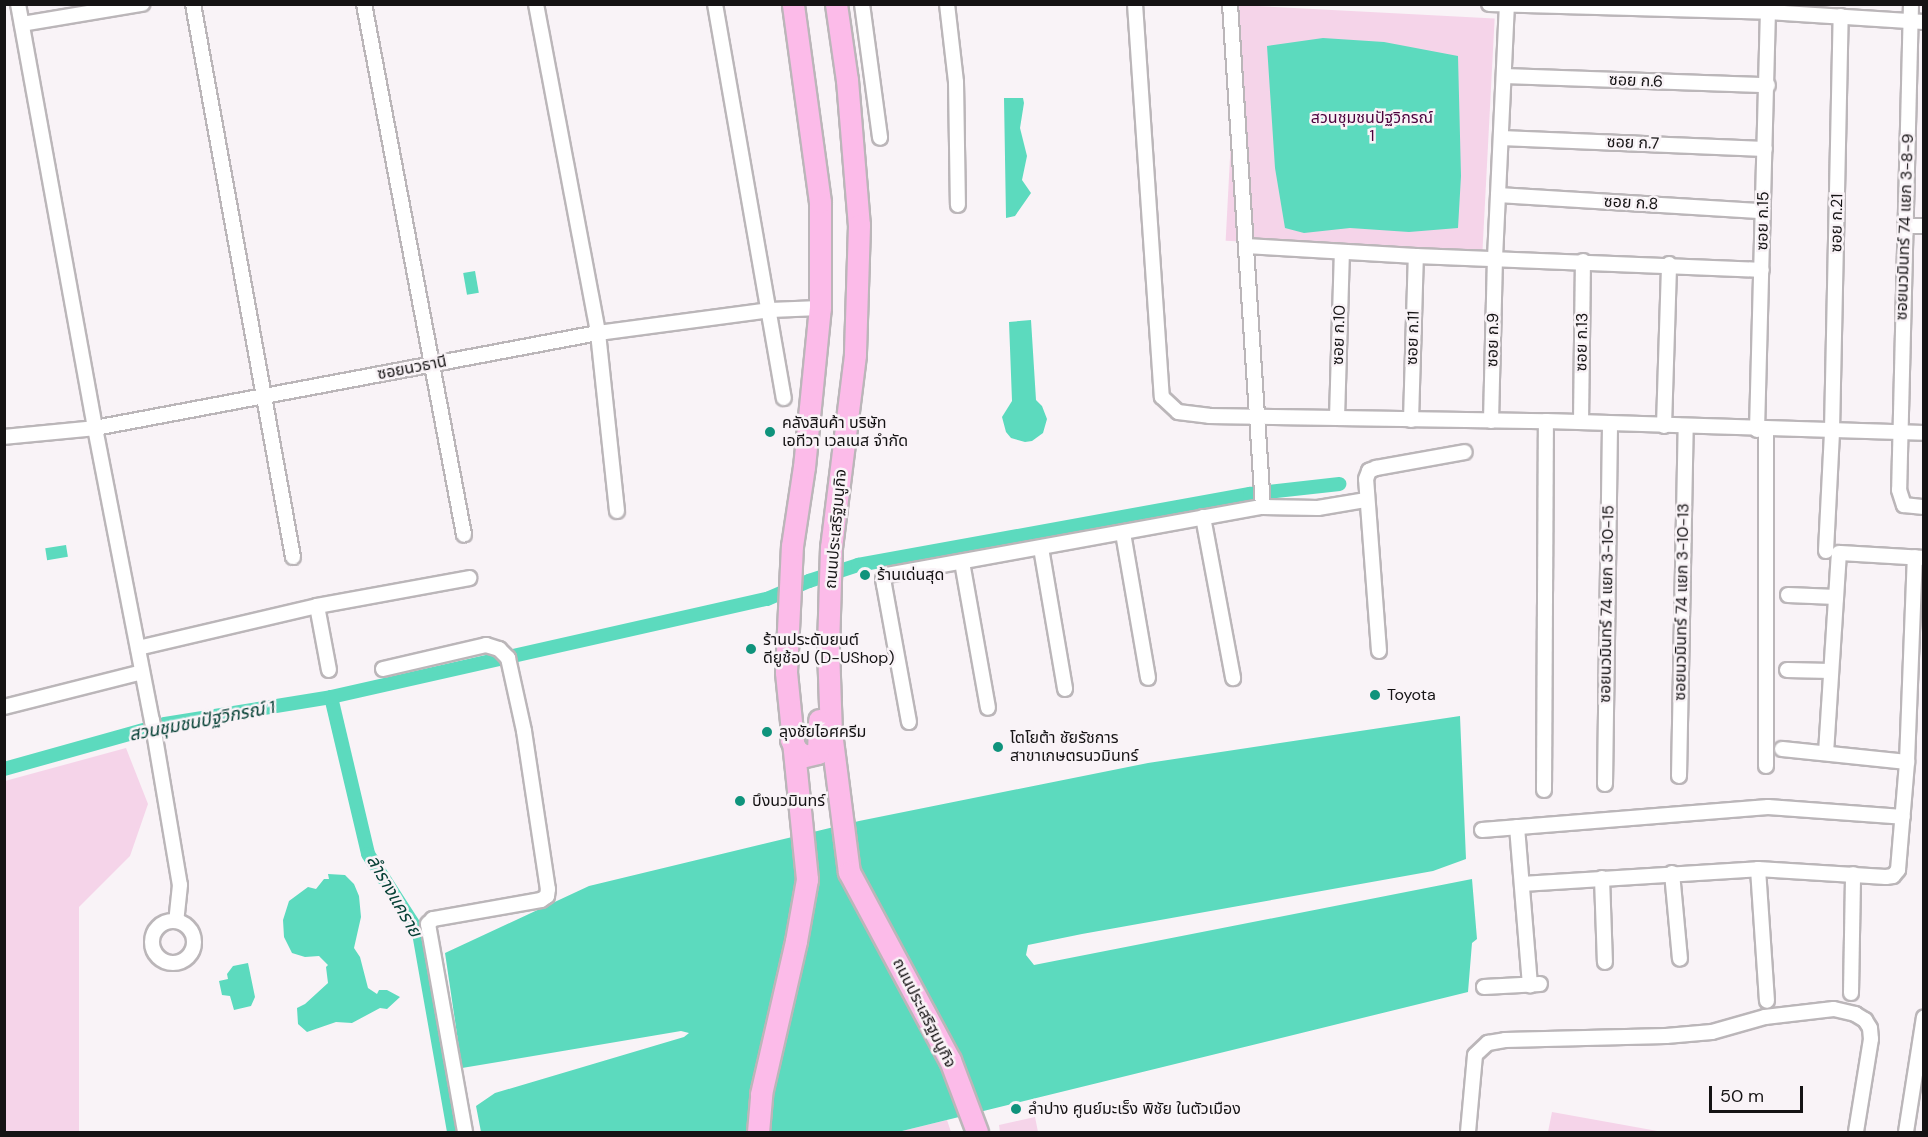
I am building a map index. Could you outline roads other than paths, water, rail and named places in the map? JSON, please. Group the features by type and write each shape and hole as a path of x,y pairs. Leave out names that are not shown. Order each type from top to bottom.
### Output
{"main road":[{"path":"758,1132 761,1094 796,941 807,879 791,740 786,672 790,584 820,308 820,202 793,4"},
{"name":"ถนนประเสริฐมนูกิจ","path":"836,4 847,80 859,225 855,355 829,573 828,648 831,732 849,872 950,1060 976,1129"},
{"path":"791,740 797,751 805,756 818,753 829,573"}],"street":[{"path":"18,4 95,428 153,726 180,885 176,921"},
{"path":"22,24 142,4"},
{"path":"193,4 262,398 293,557"},
{"path":"364,4 464,535"},
{"path":"536,4 598,333 617,511"},
{"path":"715,4 784,398"},
{"path":"862,4 880,138"},
{"path":"947,4 956,82 958,205"},
{"path":"1135,4 1162,397 1178,412 1189,415 1546,421 1762,430 1923,433"},
{"path":"1230,4 1262,497"},
{"path":"1489,4 1768,8 1841,16 1856,11 1917,22"},
{"name":"ซอยนวมินทร์ 74 แยก 3-8-9","path":"1911,4 1917,22 1905,226 1899,433 1900,500 1904,505 1923,507"},
{"name":"ซอย ก.9","path":"1491,421 1495,258 1507,5"},
{"name":"ซอย ก.15","path":"1766,766 1762,270 1768,8"},
{"name":"ซอย ก.21","path":"1826,753 1836,597 1833,552 1832,431 1841,16"},
{"name":"ซอย ก.6","path":"1504,76 1768,85"},
{"name":"ซอย ก.7","path":"1501,138 1765,149"},
{"name":"ซอย ก.8","path":"1498,195 1763,211"},
{"path":"1905,226 1923,226"},
{"path":"1246,246 1416,256 1669,264 1762,270"},
{"name":"ซอย ก.10","path":"1337,418 1342,252"},
{"name":"ซอย ก.11","path":"1411,420 1416,256"},
{"name":"ซอย ก.13","path":"1581,423 1583,261"},
{"path":"1664,426 1669,264"},
{"name":"ซอยนวธานี","path":"4,437 95,428 598,333 770,310 820,308"},
{"path":"1544,790 1546,421"},
{"name":"ซอยนวมินทร์ 74 แยก 3-10-15","path":"1605,784 1610,424"},
{"name":"ซอยนวมินทร์ 74 แยก 3-10-13","path":"1679,776 1686,427"},
{"path":"1379,651 1366,500 1366,479 1369,471 1465,452"},
{"path":"909,722 883,579 893,573 1203,517 1262,497 1318,508 1366,500"},
{"path":"1203,517 1233,678"},
{"path":"1123,533 1148,678"},
{"path":"1041,548 1065,689"},
{"path":"1522,884 1672,873 1758,870 1853,874 1886,878 1893,876 1898,870 1903,817 1908,728 1918,630 1919,558 1833,552"},
{"path":"962,562 988,708"},
{"path":"138,648 317,606 469,578"},
{"path":"1788,595 1836,597"},
{"path":"317,606 329,670"},
{"path":"383,669 486,645 499,649 505,656 524,731 548,889 547,896 541,900 433,919 428,924 465,1132"},
{"path":"1787,670 1831,671"},
{"path":"4,707 142,672"},
{"path":"1908,728 1923,730"},
{"path":"1782,749 1907,762"},
{"path":"1482,830 1768,807 1903,817"},
{"path":"1484,987 1535,984 1517,827"},
{"path":"1758,870 1767,1001"},
{"path":"1672,873 1680,959"},
{"path":"1851,993 1853,874"},
{"path":"1602,878 1605,962"},
{"path":"1468,1132 1475,1055 1488,1043 1505,1040 1666,1036 1712,1032 1765,1017 1834,1009 1855,1014 1865,1020 1870,1028 1871,1039 1856,1132"},
{"path":"1906,1132 1923,1017"}],"waterway":[{"name":"สวนชุมชนปัฐวิกรณ์ 1","path":"4,769 165,724 331,697 767,599 809,581 858,565 1250,494 1339,484"},
{"name":"ลำรางแคราย","path":"331,697 368,854 419,933 454,1132"}],"place":[{"name":"คลังสินค้า บริษัท เอทีวา เวลเนส จำกัด","path":"770,432"},
{"name":"ร้านเด่นสุด","path":"865,575"},
{"name":"ร้านประดับยนต์ ดียูช้อป (D-UShop)","path":"751,649"},
{"name":"Toyota","path":"1375,695"},
{"name":"ลุงชัยไอศครีม","path":"767,732"},
{"name":"โตโยต้า ชัยรัชการ สาขาเกษตรนวมินทร์","path":"998,747"},
{"name":"บึงนวมินทร์","path":"740,801"},
{"name":"ลำปาง ศูนย์มะเร็ง พิชัย ในตัวเมือง","path":"1016,1109"}]}
